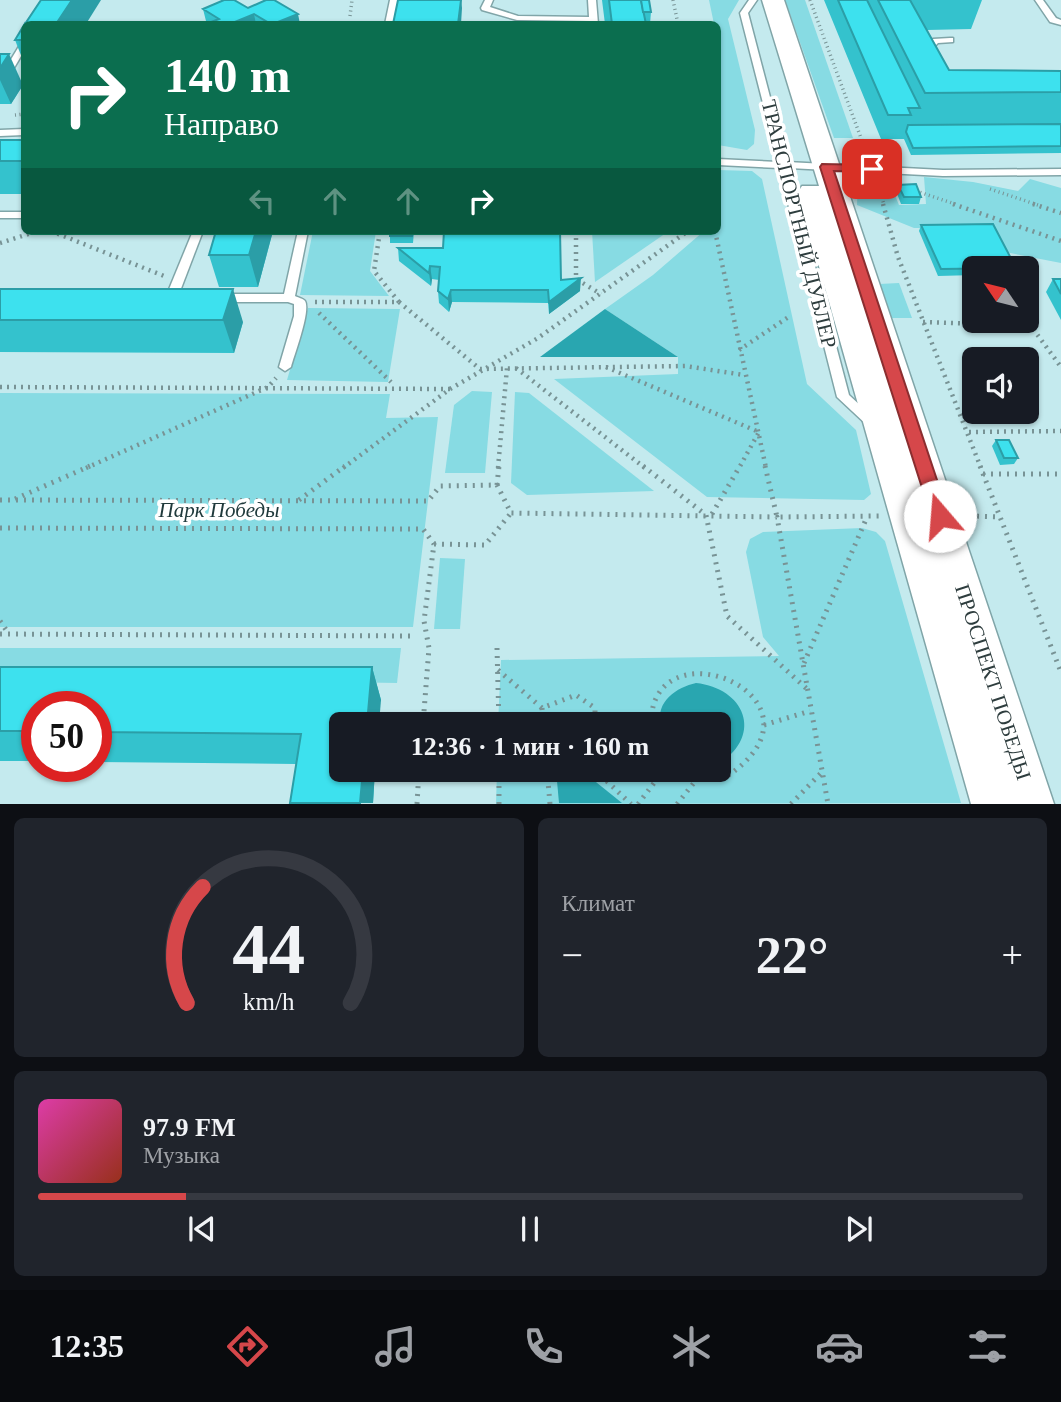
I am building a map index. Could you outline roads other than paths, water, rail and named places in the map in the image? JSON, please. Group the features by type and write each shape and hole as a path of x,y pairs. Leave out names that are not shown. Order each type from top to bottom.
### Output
{"main road":[{"name":"ПРОСПЕКТ ПОБЕДЫ","path":"755,0 800,170 884,434 994,803"},
{"name":"ПРОСПЕКТ ПОБЕДЫ","path":"773,0 800,170 1032,803"}],"lane":[{"path":"389,21 394,0"},
{"path":"489,0 485,8 517,19 568,21"},
{"path":"592,0 594,21"},
{"path":"1039,0 1053,20 1061,23"},
{"path":"935,60 929,48 936,41 950,40"},
{"path":"4,71 21,49"},
{"path":"0,133 21,132"},
{"path":"721,162 800,170 1061,172"},
{"path":"0,215 21,215"},
{"path":"158,299 177,299 178,282 196,235"},
{"path":"285,367 300,316 294,300 302,235"},
{"path":"208,298 294,300"}],"park label":[{"name":"Парк Победы","path":"219,510"}]}
